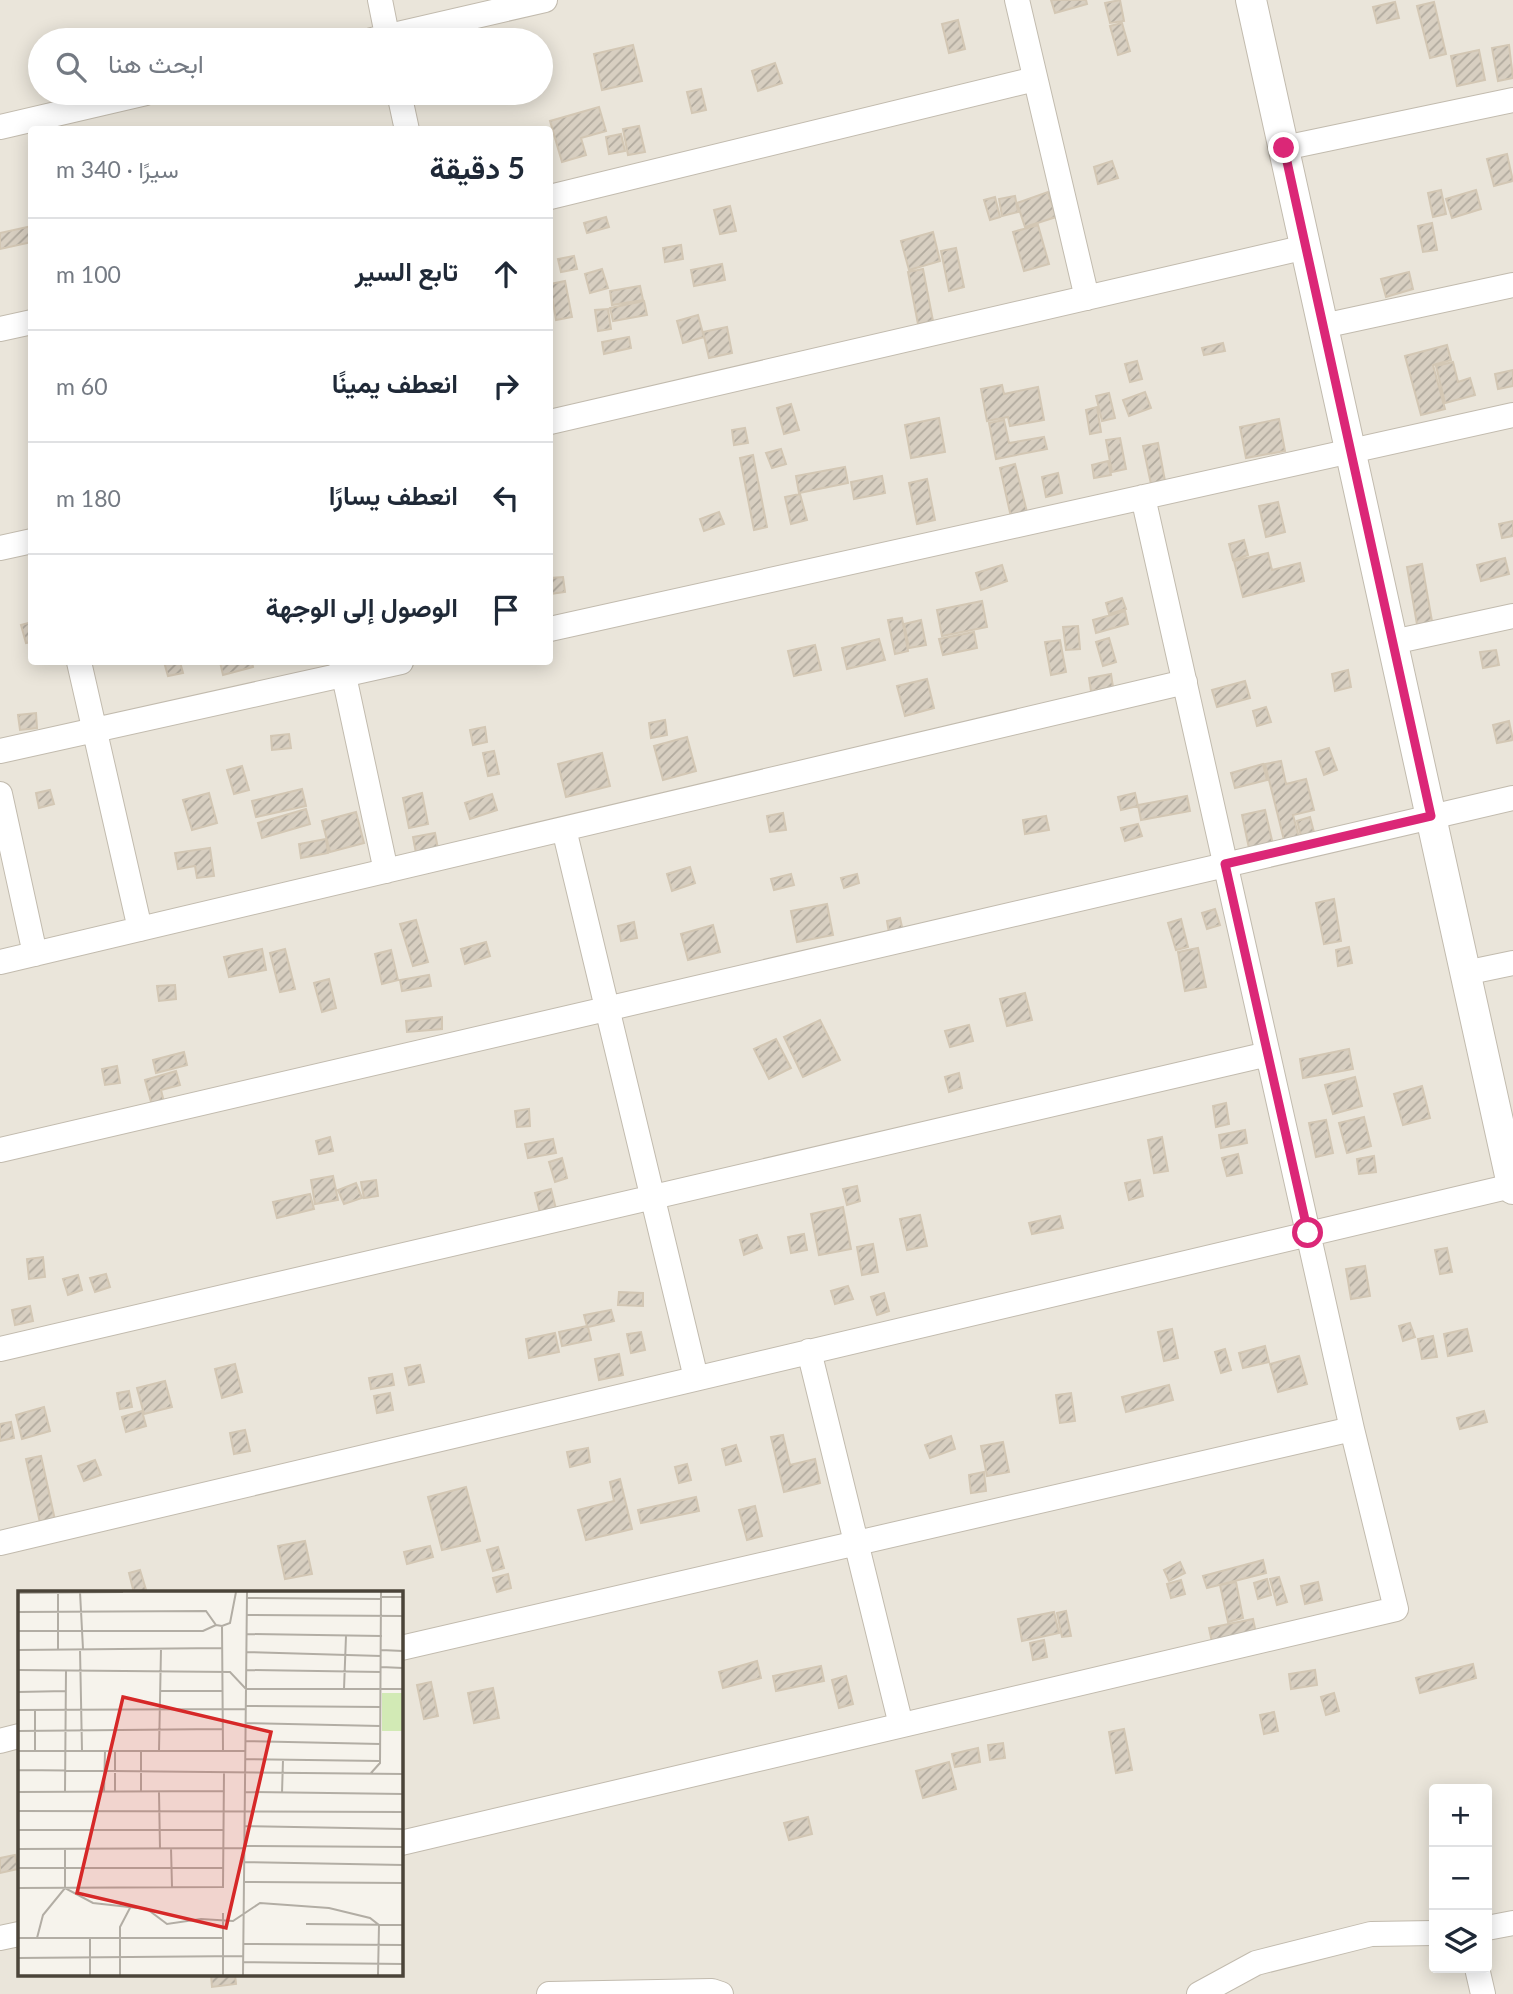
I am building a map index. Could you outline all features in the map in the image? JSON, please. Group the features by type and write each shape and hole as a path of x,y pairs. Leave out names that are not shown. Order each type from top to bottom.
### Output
{"street":[{"path":"380,0 382,28"},
{"path":"429,28 545,0"},
{"path":"1017,0 1087,298"},
{"path":"0,1543 1308,1233 1511,1174 1251,0"},
{"path":"553,196 1035,79"},
{"path":"1284,148 1513,100"},
{"path":"0,127 94,105"},
{"path":"402,105 406,126"},
{"path":"553,421 1306,247"},
{"path":"1323,326 1513,285"},
{"path":"0,329 28,322"},
{"path":"553,628 1513,415"},
{"path":"402,1843 1396,1609 1352,1429 1143,497"},
{"path":"0,548 28,542"},
{"path":"1393,642 1513,616"},
{"path":"80,665 140,929"},
{"path":"0,751 342,668 372,665"},
{"path":"342,668 386,871"},
{"path":"0,962 1185,682"},
{"path":"0,794 34,954"},
{"path":"0,1150 1513,798"},
{"path":"564,829 696,1378"},
{"path":"1465,973 1513,963"},
{"path":"0,1349 1268,1054"},
{"path":"809,1351 901,1725"},
{"path":"402,1648 1352,1429"},
{"path":"0,1741 18,1736"},
{"path":"1492,1927 1513,1923"},
{"path":"1199,1994 1256,1963 1371,1934 1429,1933"},
{"path":"0,1938 18,1934"},
{"path":"1478,1973 1483,1994"},
{"path":"551,1994 712,1991 721,1994"}],"shaded area":[{"path":"0,0 1513,0 1513,1994 0,1994"}],"building":[{"path":"1051,0 1086,0 1087,4 1055,13"},
{"path":"1120,0 1124,21 1110,23 1105,3"},
{"path":"1395,2 1399,18 1377,23 1373,7"},
{"path":"1434,2 1446,54 1430,58 1417,6"},
{"path":"958,20 965,49 949,53 942,24"},
{"path":"1122,23 1130,51 1118,55 1110,26"},
{"path":"633,45 642,81 602,90 594,54"},
{"path":"1509,45 1513,78 1498,81 1492,48"},
{"path":"1479,50 1485,80 1457,86 1451,56"},
{"path":"775,63 782,83 758,91 752,71"},
{"path":"701,89 706,110 692,113 687,92"},
{"path":"599,107 606,131 581,138 586,155 562,162 550,121"},
{"path":"639,126 645,152 628,155 623,129"},
{"path":"621,134 625,151 609,154 606,137"},
{"path":"1507,154 1513,181 1494,186 1487,159"},
{"path":"1112,161 1118,178 1098,184 1094,167"},
{"path":"1441,190 1446,214 1433,217 1428,193"},
{"path":"1476,190 1481,209 1452,218 1446,199"},
{"path":"1048,192 1056,217 1025,227 1017,203"},
{"path":"1015,196 1018,212 1002,216 999,199"},
{"path":"995,197 1000,217 990,220 984,200"},
{"path":"730,206 736,231 720,234 714,210"},
{"path":"606,217 609,227 587,233 584,223"},
{"path":"1432,223 1437,250 1423,252 1418,226"},
{"path":"1038,225 1049,264 1024,271 1013,232"},
{"path":"28,227 28,243 0,249 0,233"},
{"path":"933,232 940,261 909,270 901,241"},
{"path":"681,245 683,259 665,262 663,248"},
{"path":"956,248 964,287 949,291 941,251"},
{"path":"574,256 577,269 561,272 558,259"},
{"path":"722,264 725,280 694,286 691,270"},
{"path":"602,269 608,288 590,293 585,274"},
{"path":"923,269 933,321 918,324 908,272"},
{"path":"1409,272 1413,289 1386,297 1381,279"},
{"path":"565,281 572,317 556,320 553,283"},
{"path":"640,286 643,300 612,305 610,291"},
{"path":"644,301 647,315 613,321 610,308"},
{"path":"608,309 611,329 598,331 595,310"},
{"path":"698,315 704,337 683,343 677,321"},
{"path":"727,327 732,353 709,358 703,332"},
{"path":"629,337 631,348 604,354 602,342"},
{"path":"1223,343 1225,351 1204,355 1202,348"},
{"path":"1447,345 1451,360 1433,365 1445,409 1421,415 1405,356"},
{"path":"1137,361 1142,379 1130,382 1125,364"},
{"path":"1453,362 1458,382 1470,378 1475,395 1445,403 1436,366"},
{"path":"1513,370 1513,386 1498,389 1495,374"},
{"path":"1002,385 1004,394 1038,387 1044,420 1010,426 1008,417 987,421 981,389"},
{"path":"1145,392 1151,408 1129,416 1123,400"},
{"path":"1109,393 1115,418 1102,421 1096,396"},
{"path":"791,404 799,430 784,434 777,408"},
{"path":"1097,407 1101,432 1090,434 1086,410"},
{"path":"939,418 945,452 911,458 905,425"},
{"path":"1279,419 1285,451 1246,458 1240,427"},
{"path":"1004,420 1009,443 1044,437 1047,449 996,459 989,423"},
{"path":"745,428 748,443 734,445 732,430"},
{"path":"1120,438 1126,469 1112,472 1106,440"},
{"path":"1158,443 1165,481 1151,484 1143,446"},
{"path":"781,449 786,464 772,468 766,453"},
{"path":"753,455 767,527 754,530 740,458"},
{"path":"1108,461 1111,475 1094,478 1092,465"},
{"path":"1015,464 1027,512 1011,517 1000,468"},
{"path":"845,467 848,483 799,493 796,476"},
{"path":"1058,473 1062,493 1046,497 1042,477"},
{"path":"882,476 885,493 854,499 851,482"},
{"path":"927,479 935,520 917,524 909,483"},
{"path":"800,494 807,520 791,524 785,497"},
{"path":"1278,502 1285,532 1266,537 1259,506"},
{"path":"719,512 724,524 704,531 700,519"},
{"path":"1513,521 1513,536 1502,538 1499,524"},
{"path":"1244,540 1248,555 1233,560 1229,544"},
{"path":"1268,553 1272,570 1300,563 1304,581 1243,597 1234,561"},
{"path":"1505,558 1509,574 1481,581 1477,565"},
{"path":"1422,564 1433,627 1418,630 1407,567"},
{"path":"1002,565 1007,581 981,590 976,573"},
{"path":"563,577 565,592 553,594 553,578"},
{"path":"1122,598 1126,609 1109,614 1106,603"},
{"path":"982,601 987,627 942,636 937,610"},
{"path":"1125,611 1128,624 1096,633 1093,620"},
{"path":"902,618 908,651 895,654 888,620"},
{"path":"921,620 926,645 909,648 904,624"},
{"path":"28,623 28,643 26,643 21,625"},
{"path":"1078,626 1080,649 1066,650 1063,627"},
{"path":"974,632 977,648 943,655 939,639"},
{"path":"1109,638 1116,662 1103,666 1096,642"},
{"path":"879,639 885,660 847,669 842,648"},
{"path":"1060,640 1066,672 1051,675 1045,642"},
{"path":"815,645 821,670 794,676 788,651"},
{"path":"1496,650 1499,665 1483,668 1480,652"},
{"path":"165,665 181,665 183,673 168,676"},
{"path":"221,665 253,665 253,667 223,675"},
{"path":"1348,670 1351,687 1335,691 1332,674"},
{"path":"1111,674 1113,687 1091,691 1089,678"},
{"path":"927,679 934,708 905,716 897,686"},
{"path":"1245,681 1250,698 1217,707 1212,690"},
{"path":"1266,707 1271,722 1257,726 1253,711"},
{"path":"36,713 37,728 20,730 18,715"},
{"path":"665,720 667,735 651,738 649,723"},
{"path":"1509,721 1513,740 1497,743 1493,725"},
{"path":"485,727 487,742 473,745 470,730"},
{"path":"289,734 291,748 272,750 271,736"},
{"path":"687,737 696,771 663,780 654,746"},
{"path":"1329,748 1337,770 1324,775 1316,752"},
{"path":"494,751 499,774 488,776 483,753"},
{"path":"602,753 610,786 566,797 558,764"},
{"path":"1281,761 1286,784 1306,779 1314,810 1293,815 1300,841 1285,844 1265,764"},
{"path":"1263,764 1267,780 1235,788 1231,773"},
{"path":"242,766 249,790 234,794 227,770"},
{"path":"302,789 306,806 256,817 252,801"},
{"path":"50,790 54,804 39,808 36,793"},
{"path":"209,793 217,823 192,830 183,800"},
{"path":"422,793 428,824 409,828 403,798"},
{"path":"1135,793 1138,806 1121,810 1118,797"},
{"path":"492,794 497,810 470,819 465,803"},
{"path":"1187,796 1190,811 1141,820 1138,805"},
{"path":"306,809 310,824 262,838 258,823"},
{"path":"1265,810 1274,849 1250,853 1242,815"},
{"path":"356,812 364,843 330,852 322,821"},
{"path":"783,813 786,830 770,832 767,816"},
{"path":"1046,816 1049,830 1025,834 1023,820"},
{"path":"1310,817 1315,836 1302,840 1297,821"},
{"path":"1138,824 1142,836 1125,841 1121,828"},
{"path":"435,833 438,849 416,853 413,837"},
{"path":"326,839 328,853 301,858 299,844"},
{"path":"210,848 214,876 197,878 195,866 178,869 175,853"},
{"path":"690,867 695,883 672,891 667,874"},
{"path":"791,874 794,885 774,890 771,879"},
{"path":"857,874 859,883 844,888 841,878"},
{"path":"1334,899 1341,941 1324,944 1316,903"},
{"path":"827,904 833,935 797,942 791,911"},
{"path":"1215,909 1220,925 1207,929 1202,913"},
{"path":"900,918 904,936 890,939 887,921"},
{"path":"1181,919 1188,947 1176,950 1168,923"},
{"path":"416,920 428,962 413,966 400,924"},
{"path":"634,922 637,938 621,941 618,926"},
{"path":"713,925 720,952 688,960 681,934"},
{"path":"486,942 490,956 465,964 461,949"},
{"path":"1349,947 1352,963 1338,966 1336,950"},
{"path":"1198,948 1206,987 1185,991 1178,952"},
{"path":"262,949 266,970 229,977 224,957"},
{"path":"285,949 295,989 280,992 270,953"},
{"path":"391,950 398,980 382,984 375,954"},
{"path":"429,975 431,986 402,991 400,980"},
{"path":"329,979 336,1008 322,1012 314,983"},
{"path":"175,985 176,999 159,1001 157,986"},
{"path":"1025,993 1032,1020 1007,1026 1000,999"},
{"path":"442,1017 442,1029 407,1032 406,1021"},
{"path":"820,1020 840,1060 803,1077 784,1037"},
{"path":"969,1025 973,1041 950,1047 945,1031"},
{"path":"776,1039 791,1068 769,1079 754,1049"},
{"path":"1349,1049 1353,1069 1303,1078 1300,1059"},
{"path":"184,1052 187,1065 156,1073 153,1060"},
{"path":"117,1066 120,1083 105,1085 102,1069"},
{"path":"176,1071 180,1085 161,1090 165,1106 153,1109 145,1080"},
{"path":"959,1073 962,1088 949,1092 945,1077"},
{"path":"1355,1077 1362,1106 1333,1114 1325,1085"},
{"path":"1422,1086 1430,1118 1403,1125 1394,1094"},
{"path":"1226,1103 1229,1124 1216,1127 1213,1106"},
{"path":"529,1109 530,1126 517,1127 515,1111"},
{"path":"1364,1117 1371,1146 1347,1153 1339,1123"},
{"path":"1326,1120 1333,1153 1316,1157 1309,1123"},
{"path":"1245,1130 1247,1143 1221,1148 1219,1135"},
{"path":"330,1137 333,1151 319,1154 316,1141"},
{"path":"1162,1137 1168,1171 1154,1173 1148,1140"},
{"path":"553,1139 556,1153 528,1158 525,1144"},
{"path":"1238,1154 1242,1173 1227,1176 1222,1158"},
{"path":"1374,1156 1376,1172 1359,1174 1357,1159"},
{"path":"562,1158 567,1178 555,1182 549,1162"},
{"path":"333,1176 338,1200 315,1204 311,1180"},
{"path":"376,1180 378,1196 364,1198 361,1182"},
{"path":"1140,1180 1143,1196 1129,1200 1125,1183"},
{"path":"356,1183 362,1198 344,1204 338,1190"},
{"path":"857,1186 860,1201 847,1205 843,1189"},
{"path":"551,1189 556,1209 540,1213 535,1193"},
{"path":"310,1194 314,1209 277,1218 273,1202"},
{"path":"843,1207 851,1249 819,1255 811,1214"},
{"path":"920,1215 927,1246 907,1250 900,1219"},
{"path":"1060,1216 1063,1228 1032,1234 1029,1223"},
{"path":"804,1234 807,1250 791,1253 788,1237"},
{"path":"757,1235 762,1248 744,1255 740,1240"},
{"path":"873,1244 878,1272 862,1275 857,1247"},
{"path":"1447,1248 1452,1272 1440,1274 1435,1250"},
{"path":"43,1257 45,1277 29,1279 27,1259"},
{"path":"1365,1266 1370,1296 1351,1299 1346,1269"},
{"path":"106,1274 110,1287 95,1292 90,1278"},
{"path":"78,1275 82,1290 68,1295 63,1279"},
{"path":"848,1286 853,1299 835,1304 831,1291"},
{"path":"619,1292 643,1293 643,1306 618,1305"},
{"path":"884,1293 889,1311 877,1315 871,1297"},
{"path":"30,1306 33,1321 15,1325 12,1310"},
{"path":"611,1310 614,1321 588,1327 591,1340 562,1346 559,1332 587,1326 584,1315"},
{"path":"1410,1323 1415,1337 1403,1341 1399,1326"},
{"path":"1172,1329 1178,1358 1164,1361 1158,1332"},
{"path":"1467,1329 1472,1351 1448,1356 1444,1334"},
{"path":"641,1332 645,1350 631,1353 627,1334"},
{"path":"555,1333 559,1352 529,1358 526,1339"},
{"path":"1433,1336 1437,1357 1422,1359 1418,1339"},
{"path":"1265,1346 1269,1362 1243,1368 1239,1353"},
{"path":"1225,1349 1231,1370 1221,1373 1215,1352"},
{"path":"619,1354 623,1375 599,1380 595,1359"},
{"path":"1299,1356 1307,1384 1278,1392 1270,1364"},
{"path":"235,1364 242,1392 222,1398 215,1369"},
{"path":"420,1365 424,1382 409,1385 405,1368"},
{"path":"392,1374 394,1385 371,1389 369,1378"},
{"path":"165,1381 172,1407 144,1414 137,1388"},
{"path":"1169,1385 1173,1400 1126,1412 1122,1397"},
{"path":"129,1391 132,1407 120,1409 117,1393"},
{"path":"390,1393 393,1410 377,1413 374,1396"},
{"path":"1071,1393 1075,1421 1060,1423 1056,1395"},
{"path":"44,1407 50,1431 22,1439 16,1415"},
{"path":"142,1411 146,1426 126,1432 122,1417"},
{"path":"1484,1411 1487,1422 1460,1429 1457,1418"},
{"path":"11,1422 14,1438 0,1441 0,1424"},
{"path":"245,1430 250,1451 234,1454 230,1433"},
{"path":"783,1435 790,1465 815,1459 820,1483 784,1492 771,1437"},
{"path":"951,1436 955,1449 930,1458 925,1445"},
{"path":"1003,1442 1009,1472 987,1476 981,1446"},
{"path":"736,1445 741,1461 726,1465 722,1449"},
{"path":"588,1448 590,1462 570,1467 567,1452"},
{"path":"41,1456 57,1529 42,1532 26,1459"},
{"path":"95,1460 101,1475 84,1481 78,1466"},
{"path":"687,1464 691,1480 679,1483 675,1467"},
{"path":"984,1472 986,1491 971,1493 969,1475"},
{"path":"620,1479 632,1529 586,1540 578,1510 614,1501 610,1482"},
{"path":"466,1487 480,1541 442,1550 428,1497"},
{"path":"696,1497 699,1511 641,1523 638,1510"},
{"path":"755,1506 762,1536 747,1540 739,1510"},
{"path":"305,1541 312,1574 285,1579 278,1546"},
{"path":"430,1546 433,1557 407,1564 404,1552"},
{"path":"498,1547 504,1568 493,1571 487,1550"},
{"path":"1263,1560 1266,1573 1207,1588 1203,1576"},
{"path":"1180,1562 1185,1573 1169,1581 1164,1570"},
{"path":"140,1570 146,1591 134,1591 129,1573"},
{"path":"508,1574 511,1588 497,1592 493,1578"},
{"path":"1279,1577 1287,1602 1277,1605 1270,1579"},
{"path":"1267,1579 1271,1595 1258,1599 1254,1583"},
{"path":"1181,1580 1185,1594 1171,1598 1167,1584"},
{"path":"1236,1582 1243,1618 1228,1622 1220,1585"},
{"path":"1318,1582 1322,1600 1305,1604 1301,1586"},
{"path":"1066,1611 1071,1636 1062,1637 1057,1613"},
{"path":"1054,1612 1059,1633 1022,1641 1018,1619"},
{"path":"1253,1619 1257,1638 1213,1647 1209,1628"},
{"path":"1044,1640 1047,1657 1033,1660 1030,1643"},
{"path":"757,1661 761,1678 723,1688 719,1672"},
{"path":"1473,1664 1476,1678 1420,1693 1416,1678"},
{"path":"821,1666 824,1681 776,1691 773,1676"},
{"path":"1315,1670 1317,1685 1291,1689 1289,1674"},
{"path":"846,1676 853,1704 839,1708 832,1680"},
{"path":"431,1682 438,1716 424,1719 417,1685"},
{"path":"493,1688 499,1718 474,1723 468,1693"},
{"path":"1334,1693 1339,1711 1326,1715 1321,1697"},
{"path":"1274,1712 1278,1731 1264,1734 1260,1715"},
{"path":"1124,1729 1132,1770 1116,1773 1109,1732"},
{"path":"1003,1743 1005,1758 990,1760 988,1745"},
{"path":"978,1748 980,1762 955,1767 952,1754"},
{"path":"949,1762 956,1789 923,1798 916,1771"},
{"path":"808,1817 812,1834 789,1840 784,1823"},
{"path":"15,1855 18,1869 0,1873 0,1858"},
{"path":"211,1976 235,1976 236,1984 212,1987"}],"route":[{"path":"1284,148 1431,816 1225,864 1308,1233"}]}
